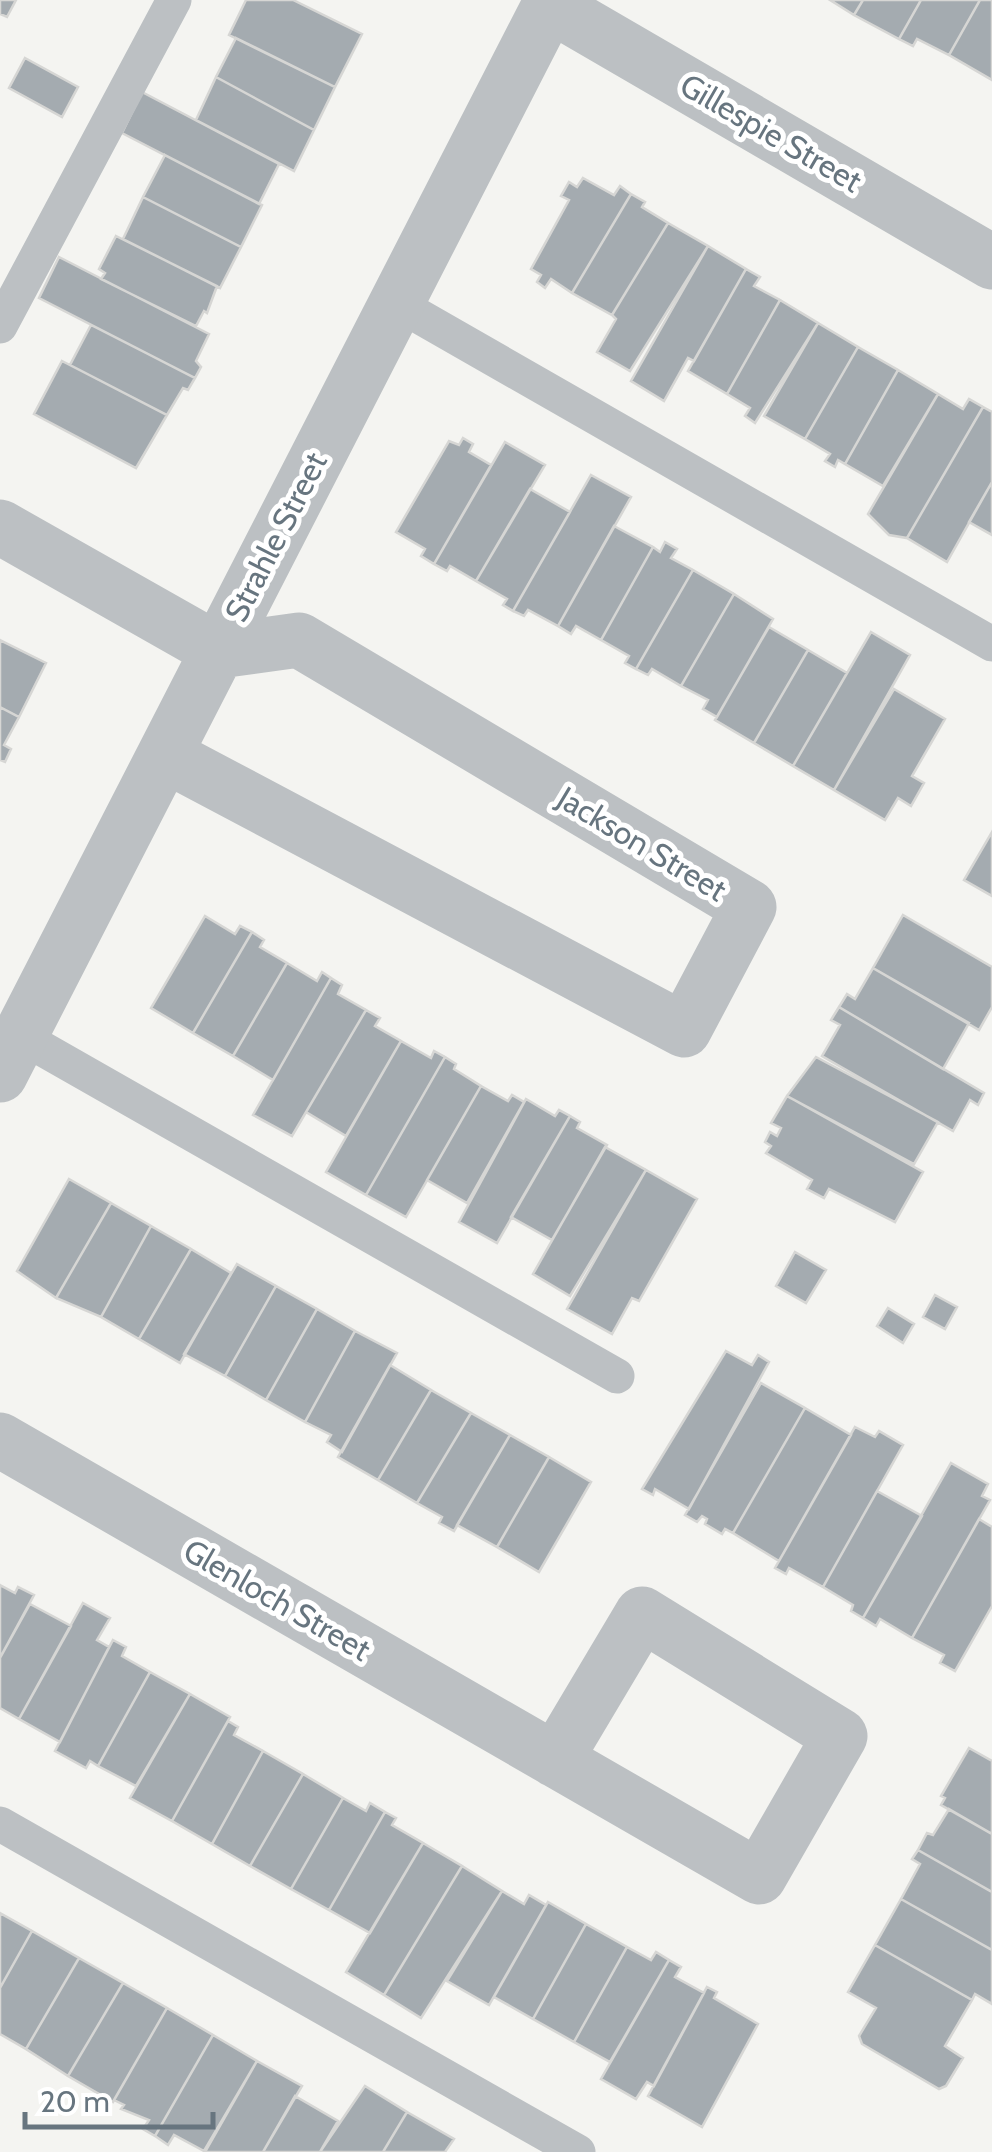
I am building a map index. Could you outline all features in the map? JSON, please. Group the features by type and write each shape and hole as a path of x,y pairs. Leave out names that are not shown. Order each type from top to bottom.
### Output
{"street":[{"name":"Gillespie Street","path":"551,2 992,262"},
{"name":"Strahle Street","path":"10,1055 551,2"},
{"path":"0,527 218,650"},
{"name":"Jackson Street","path":"164,755 684,1030 749,907 300,640 218,650"},
{"name":"Glenloch Street","path":"0,1440 554,1760 759,1877 840,1736 642,1614 554,1760"}],"lane":[{"path":"0,326 174,0"},
{"path":"396,303 992,644"},
{"path":"10,1055 618,1376"},
{"path":"0,1824 578,2152"}],"building":[{"path":"0,0 16,0 7,17 0,14"},
{"path":"246,0 293,0 362,34 335,87 229,35"},
{"path":"830,0 863,0 854,15"},
{"path":"863,0 921,0 899,39 854,15"},
{"path":"921,0 980,0 949,55 917,39 913,46 899,39"},
{"path":"980,0 992,0 992,80 949,55"},
{"path":"236,38 335,87 314,130 216,77"},
{"path":"25,58 78,87 62,117 9,88"},
{"path":"216,77 314,130 294,171 196,120"},
{"path":"142,92 279,164 259,204 122,133"},
{"path":"165,155 262,205 241,247 143,197"},
{"path":"583,178 614,195 620,186 631,194 572,293 551,279 545,288 537,282 541,275 531,269 569,200 561,196 569,182 577,187"},
{"path":"631,194 645,202 642,207 668,223 612,315 572,293"},
{"path":"143,197 241,247 220,288 123,239"},
{"path":"668,223 708,246 630,371 597,352 616,319 612,315"},
{"path":"116,236 217,286 207,313 204,311 196,326 101,279 105,273 99,269"},
{"path":"708,246 746,269 694,361 688,358 664,401 631,381"},
{"path":"59,257 209,334 196,361 201,367 195,378 39,298"},
{"path":"746,269 760,277 754,286 780,300 727,394 688,371"},
{"path":"780,300 818,323 755,423 745,416 750,408 727,394"},
{"path":"818,323 858,347 805,439 764,416"},
{"path":"91,325 195,378 188,390 183,388 167,415 70,365"},
{"path":"858,347 898,370 845,464 838,460 835,467 825,461 830,454 805,439"},
{"path":"62,361 167,415 136,468 34,414"},
{"path":"898,370 938,394 883,486 845,464"},
{"path":"938,394 963,409 969,399 983,407 907,538 889,535 868,514"},
{"path":"983,407 992,412 992,482 947,562 907,538"},
{"path":"463,438 473,444 469,452 491,465 434,564 421,556 425,549 396,532 449,441 459,445"},
{"path":"505,442 545,465 476,581 450,566 447,571 434,564"},
{"path":"591,475 631,497 558,626 528,610 524,616 513,611"},
{"path":"992,482 992,535 969,522"},
{"path":"530,489 570,512 513,611 503,605 507,599 476,581"},
{"path":"614,526 653,547 601,640 576,626 571,634 558,626"},
{"path":"665,542 677,549 671,558 693,570 636,669 625,663 629,656 601,640 653,547 660,552"},
{"path":"693,570 734,594 681,686 652,669 648,675 636,669"},
{"path":"734,594 773,619 717,717 703,709 708,700 681,686"},
{"path":"769,627 808,650 754,743 715,720"},
{"path":"871,632 910,655 834,790 793,766"},
{"path":"0,640 46,663 19,717 0,707"},
{"path":"808,650 847,673 793,766 754,743"},
{"path":"894,689 945,719 912,776 924,783 911,806 898,798 885,820 834,790"},
{"path":"0,707 19,717 4,745 11,749 5,762 0,760"},
{"path":"992,832 992,896 964,880"},
{"path":"903,915 992,967 992,1007 979,1030 873,968"},
{"path":"205,916 235,934 240,926 252,932 193,1033 151,1008"},
{"path":"252,932 264,940 260,947 287,963 233,1056 193,1033"},
{"path":"287,963 317,981 322,972 331,978 273,1080 233,1056"},
{"path":"873,968 969,1023 943,1069 839,1007 847,994 855,999"},
{"path":"331,978 342,985 338,994 366,1010 292,1136 253,1115"},
{"path":"839,1007 984,1093 978,1105 970,1100 953,1131 822,1056 840,1025 831,1020"},
{"path":"366,1010 380,1018 375,1026 401,1041 346,1136 306,1112"},
{"path":"401,1041 431,1058 434,1051 445,1057 366,1195 326,1172"},
{"path":"445,1057 456,1064 454,1069 481,1086 406,1217 366,1195"},
{"path":"816,1057 938,1122 914,1164 787,1096"},
{"path":"481,1086 508,1101 512,1095 524,1102 467,1203 427,1180"},
{"path":"787,1096 923,1172 895,1222 829,1189 824,1198 807,1189 812,1180 766,1153 771,1146 765,1142 770,1132 777,1136 781,1128 771,1123"},
{"path":"526,1099 555,1116 559,1110 570,1116 497,1243 459,1222"},
{"path":"570,1116 580,1122 577,1128 607,1145 552,1240 511,1217"},
{"path":"605,1147 646,1170 570,1296 533,1274"},
{"path":"646,1170 697,1199 639,1301 632,1298 612,1334 567,1309"},
{"path":"69,1179 111,1203 56,1298 17,1271"},
{"path":"111,1203 151,1226 101,1317 56,1298"},
{"path":"151,1226 191,1249 139,1339 101,1317"},
{"path":"191,1249 231,1273 180,1363 139,1339"},
{"path":"795,1252 826,1270 806,1303 776,1286"},
{"path":"237,1264 276,1286 225,1376 184,1354"},
{"path":"276,1286 317,1309 266,1400 225,1376"},
{"path":"935,1295 957,1307 945,1329 923,1317"},
{"path":"888,1308 914,1324 903,1343 877,1326"},
{"path":"317,1309 355,1331 305,1422 266,1400"},
{"path":"355,1331 397,1353 342,1452 327,1442 331,1435 305,1422"},
{"path":"726,1351 752,1365 758,1355 769,1362 689,1509 655,1489 653,1495 642,1489"},
{"path":"390,1365 431,1390 378,1480 338,1457"},
{"path":"761,1383 805,1408 733,1533 725,1529 722,1534 705,1524 707,1519 702,1516 697,1522 685,1515"},
{"path":"431,1390 471,1413 417,1503 378,1480"},
{"path":"805,1408 851,1435 779,1561 733,1533"},
{"path":"471,1413 510,1435 454,1531 439,1523 442,1517 417,1503"},
{"path":"855,1427 875,1437 879,1431 903,1445 823,1587 789,1568 786,1574 775,1568"},
{"path":"510,1435 549,1457 497,1547 457,1525"},
{"path":"549,1457 591,1482 539,1572 497,1547"},
{"path":"951,1463 988,1484 982,1496 990,1500 912,1638 880,1619 876,1626 863,1618"},
{"path":"877,1491 922,1516 863,1618 851,1611 853,1605 823,1587"},
{"path":"979,1519 992,1527 992,1606 955,1671 940,1663 944,1655 912,1638"},
{"path":"0,1585 15,1593 18,1587 34,1595 0,1658"},
{"path":"83,1603 110,1618 97,1640 109,1647 60,1742 19,1719"},
{"path":"30,1604 71,1626 19,1719 0,1708 0,1658"},
{"path":"113,1640 126,1647 122,1656 150,1672 98,1766 90,1761 86,1768 55,1751"},
{"path":"150,1672 190,1694 136,1786 98,1766"},
{"path":"190,1694 230,1717 172,1821 130,1798"},
{"path":"228,1721 238,1727 234,1735 263,1751 212,1844 172,1821"},
{"path":"969,1748 992,1761 992,1834 941,1805 945,1798 941,1796"},
{"path":"263,1751 303,1774 250,1866 212,1844"},
{"path":"303,1774 343,1798 291,1889 250,1866"},
{"path":"343,1798 366,1811 370,1803 385,1812 329,1910 291,1889"},
{"path":"949,1809 992,1834 992,1892 918,1850 927,1833 933,1835"},
{"path":"385,1812 396,1818 392,1825 423,1843 370,1933 329,1910"},
{"path":"423,1843 462,1866 384,1995 346,1972"},
{"path":"918,1850 992,1892 992,1950 901,1899 920,1864 912,1859"},
{"path":"462,1866 502,1891 421,2018 384,1995"},
{"path":"502,1891 524,1904 529,1895 546,1905 489,2005 447,1981"},
{"path":"901,1899 992,1950 992,2004 975,1994 972,2000 875,1945"},
{"path":"548,1902 586,1924 533,2019 494,1997"},
{"path":"0,1913 32,1931 0,1988"},
{"path":"586,1924 627,1947 574,2042 533,2019"},
{"path":"32,1931 79,1958 26,2049 0,2034 0,1988"},
{"path":"875,1945 972,2000 945,2046 963,2058 946,2086 939,2089 862,2044 859,2036 876,2008 848,1992"},
{"path":"627,1947 651,1960 656,1952 669,1960 610,2062 574,2042"},
{"path":"79,1958 123,1983 68,2076 26,2049"},
{"path":"669,1960 681,1967 675,1977 704,1993 654,2086 647,2082 636,2099 601,2079"},
{"path":"123,1983 167,2008 113,2102 68,2076"},
{"path":"707,1987 717,1992 714,1998 758,2024 702,2127 648,2096"},
{"path":"167,2008 213,2035 155,2136 143,2129 149,2120 121,2109 124,2105 114,2100"},
{"path":"213,2035 257,2061 204,2151 174,2135 168,2145 155,2136"},
{"path":"257,2061 302,2086 263,2152 205,2152"},
{"path":"365,2086 407,2112 383,2152 320,2152"},
{"path":"295,2096 338,2121 320,2152 263,2152"},
{"path":"407,2112 454,2139 445,2152 383,2152"}]}
